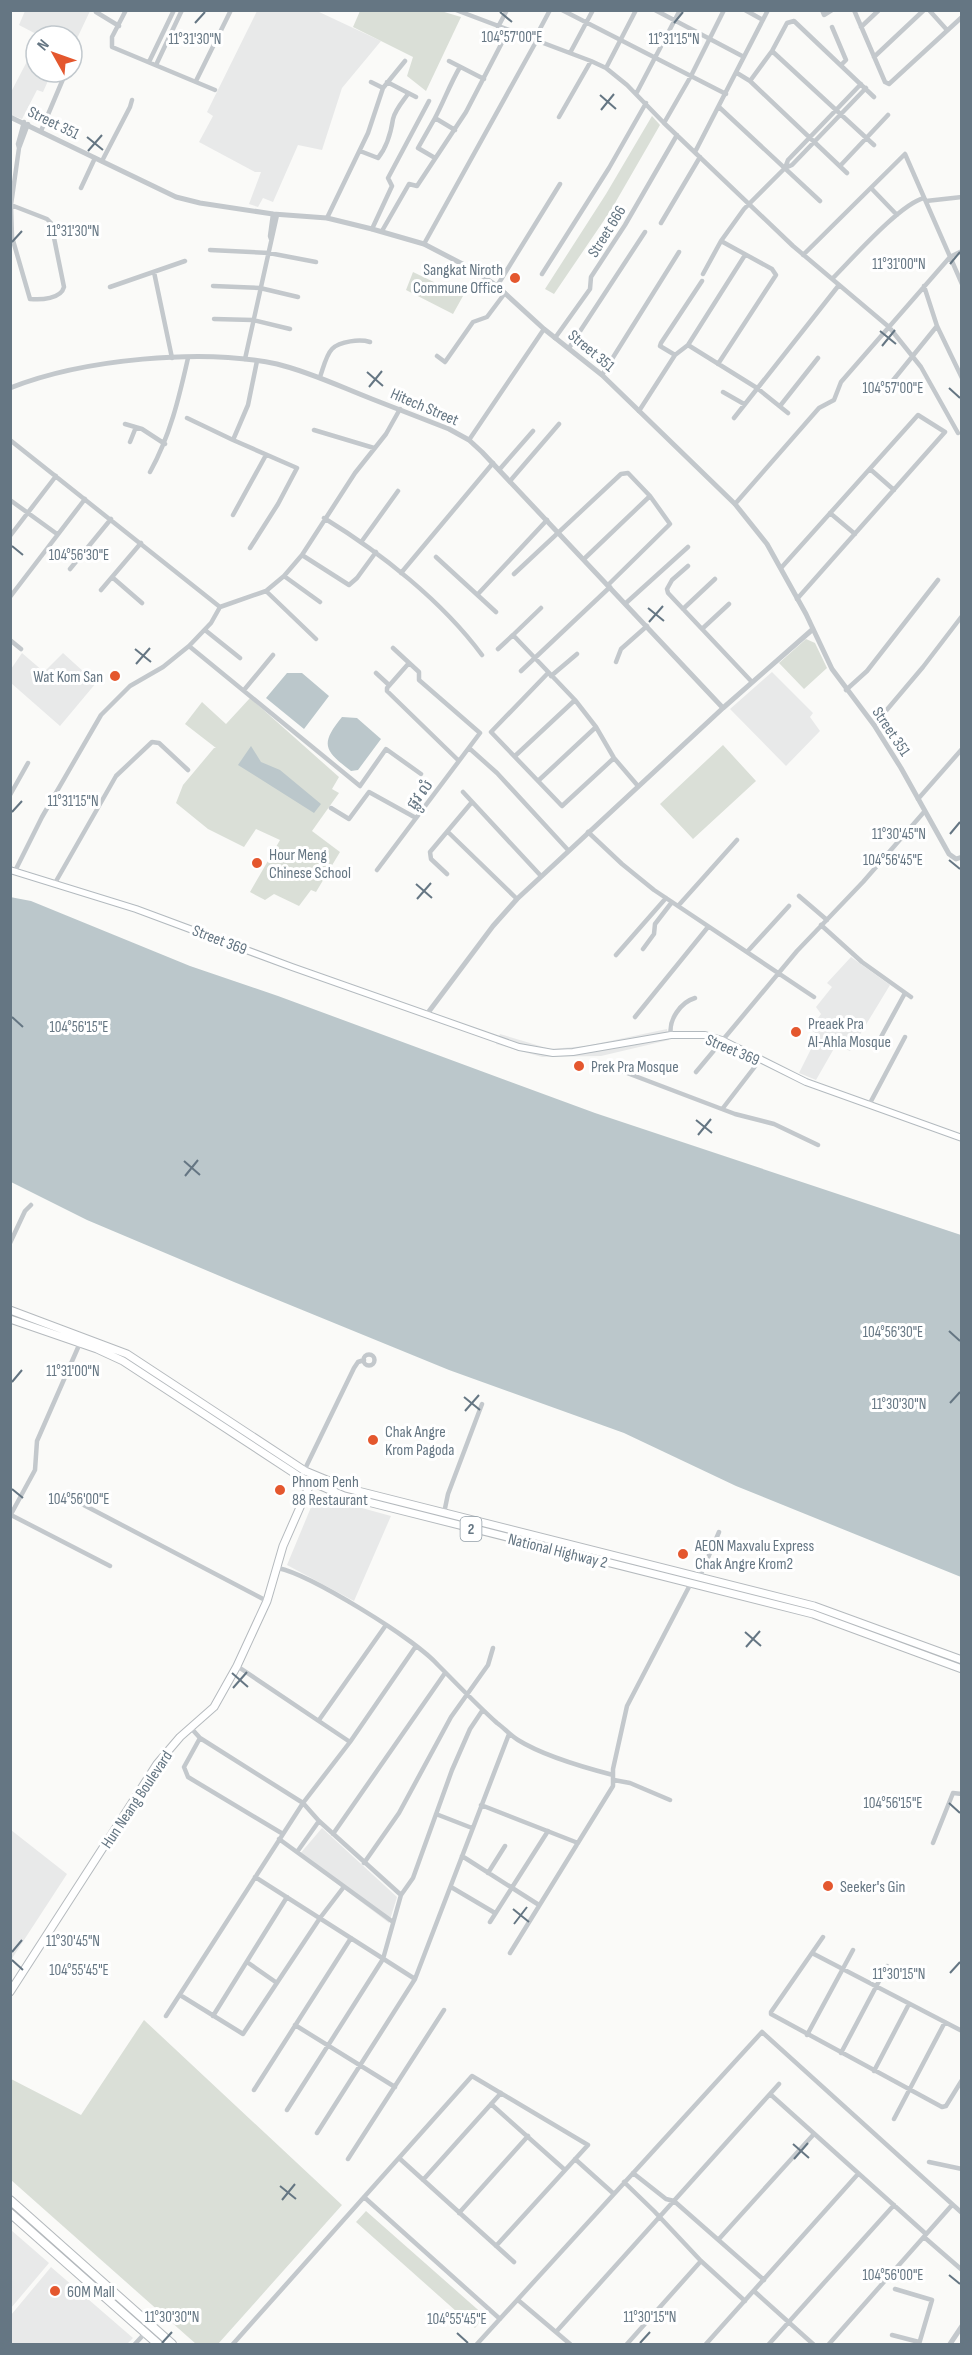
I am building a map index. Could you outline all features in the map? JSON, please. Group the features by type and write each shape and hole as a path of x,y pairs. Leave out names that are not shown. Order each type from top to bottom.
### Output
{"highway":[{"path":"10,2200 172,2344"},
{"path":"10,2213 158,2344"}],"main road":[{"name":"Street 369","path":"13,870 136,909 519,1047 554,1053 592,1050 672,1035 705,1035 722,1040 806,1082 962,1138"},
{"name":"National Highway 2","path":"10,1310 72,1336 80,1343 139,1370 302,1474 314,1475 357,1491 814,1605 962,1660"},
{"name":"National Highway 2","path":"10,1318 109,1346 145,1364 302,1474 311,1483 354,1499 813,1614 962,1669"},
{"name":"Hun Neang Boulevard","path":"10,1992 157,1764 214,1707 237,1666 267,1601 283,1545 314,1475"},
{"path":"509,1538 511,1529"},
{"path":"571,1553 573,1545"}],"street":[{"path":"126,10 112,37 112,47 215,90"},
{"path":"149,62 174,10"},
{"path":"156,65 182,10"},
{"path":"196,81 231,10"},
{"path":"456,10 606,68 646,103 664,123 803,255 889,327 921,367 958,433"},
{"path":"498,27 507,10"},
{"path":"424,244 550,10"},
{"path":"562,10 726,94"},
{"path":"570,53 593,10"},
{"path":"606,68 636,10"},
{"path":"655,10 744,57"},
{"path":"636,94 680,10"},
{"path":"664,123 691,76 724,10"},
{"path":"745,10 763,20"},
{"path":"695,152 768,10"},
{"path":"823,13 832,10"},
{"path":"854,10 885,82 889,84 962,17"},
{"path":"861,27 879,10"},
{"path":"874,57 924,10"},
{"path":"929,10 947,30"},
{"path":"96,12 119,26"},
{"path":"750,81 772,51 787,23 794,21 874,97"},
{"path":"832,27 846,60 841,65"},
{"path":"382,231 409,184 417,186 455,130 508,31"},
{"path":"772,51 874,145"},
{"path":"327,218 360,151 383,88 405,61"},
{"path":"449,61 484,79"},
{"path":"559,117 591,61"},
{"path":"435,158 418,148 460,67"},
{"path":"736,73 750,81 847,173"},
{"path":"371,82 383,88"},
{"path":"387,82 416,97"},
{"path":"41,131 61,84"},
{"path":"703,274 721,241 749,203 785,168 792,165 812,140 863,86"},
{"path":"360,151 378,158 392,129 393,119 408,94"},
{"path":"102,161 132,100"},
{"path":"372,229 392,186 387,180 429,101"},
{"path":"542,274 609,168 646,103"},
{"path":"719,107 820,201"},
{"path":"840,166 888,115"},
{"name":"Street 351","path":"10,117 177,197 200,203 275,214 327,218 382,231 424,244 474,270 505,292 544,329 602,375 735,504 767,544 832,669 874,725 951,856 956,859 962,858"},
{"path":"435,118 455,130"},
{"path":"11,205 47,219 51,223 63,292 59,295 30,299 14,257 11,205 18,144 26,123"},
{"name":"Street 666","path":"555,338 590,289 591,277 625,225 677,135"},
{"path":"803,255 905,154 962,284"},
{"path":"662,223 700,157"},
{"path":"81,188 95,158"},
{"path":"497,286 561,184"},
{"path":"871,188 897,215"},
{"path":"832,279 915,200 962,197"},
{"path":"245,359 275,214"},
{"path":"569,348 645,232"},
{"path":"718,364 776,275 772,268 721,241"},
{"path":"210,250 268,253 316,262"},
{"path":"735,504 819,408 834,400 841,382 950,257 962,251"},
{"path":"602,375 679,252"},
{"path":"639,411 675,355 688,345 745,255"},
{"path":"110,287 185,261"},
{"path":"154,272 172,358"},
{"path":"675,355 662,348 661,343 702,282"},
{"path":"734,418 839,285"},
{"path":"213,286 260,288 298,297"},
{"path":"924,286 937,326 962,378"},
{"path":"436,356 445,362 475,321 487,317 505,292"},
{"path":"214,319 253,320 290,329"},
{"path":"886,389 937,326"},
{"path":"469,440 544,329"},
{"path":"320,377 331,350 338,345 362,339 370,342"},
{"path":"688,345 757,388 788,413"},
{"name":"Hitech Street","path":"10,388 54,373 84,367 172,358 245,359 279,365 320,377 400,409 469,440 626,603 723,708"},
{"path":"150,472 165,444 176,410 188,358"},
{"path":"780,406 818,358"},
{"path":"233,440 251,396 257,361"},
{"path":"723,392 744,404"},
{"path":"13,870 101,715 130,686 163,667 189,646 205,630 220,608 266,591 284,576 302,555 324,518 386,434 400,409"},
{"path":"781,568 918,415 945,432 797,599"},
{"path":"187,418 297,468 278,504 250,548"},
{"path":"124,424 136,427 165,444"},
{"path":"510,481 560,424"},
{"path":"130,442 136,427"},
{"path":"314,429 374,448"},
{"path":"499,470 533,431"},
{"path":"10,440 220,608"},
{"path":"233,515 266,455"},
{"path":"401,573 493,464"},
{"path":"870,469 894,490"},
{"path":"514,574 624,473 628,473 670,520 670,525 521,671"},
{"path":"10,536 56,476"},
{"path":"362,541 398,491"},
{"path":"584,559 650,496"},
{"path":"10,597 85,499"},
{"path":"10,500 57,534"},
{"path":"830,513 855,534"},
{"path":"324,518 362,541 401,573 461,626 482,654"},
{"path":"70,569 111,519"},
{"path":"478,594 547,520"},
{"path":"101,590 141,543"},
{"path":"626,603 688,547"},
{"path":"302,555 349,585 376,552"},
{"path":"436,557 496,612"},
{"path":"688,566 672,580 667,589 683,609 753,682"},
{"path":"284,576 320,602"},
{"path":"112,577 142,603"},
{"path":"683,609 714,579"},
{"path":"846,690 867,671 938,580"},
{"path":"266,591 316,639"},
{"path":"702,629 729,604"},
{"path":"498,649 541,608"},
{"path":"874,725 962,616"},
{"path":"616,662 621,649 647,626"},
{"path":"427,1014 481,942 517,899 723,708 813,629"},
{"path":"205,630 240,658"},
{"path":"513,635 575,700 596,727 615,758 638,786"},
{"path":"10,640 21,649"},
{"path":"189,646 360,786 416,818"},
{"path":"393,648 409,663 389,685 387,691 459,761"},
{"path":"577,654 550,675 490,732 562,807 615,758"},
{"path":"244,690 273,655"},
{"name":"ផ្លូវ លំ","path":"377,870 480,733 419,680 419,672 409,663"},
{"path":"376,673 389,685"},
{"path":"514,756 575,700"},
{"path":"538,781 596,727"},
{"path":"55,883 116,776 139,753 156,741 188,770"},
{"path":"469,747 497,773 568,850"},
{"path":"360,786 386,749 421,774"},
{"path":"918,799 962,749"},
{"path":"10,795 28,763"},
{"path":"332,808 349,819 369,792"},
{"path":"463,792 541,876"},
{"path":"447,874 429,856 472,802"},
{"path":"696,1072 821,925 863,882 924,812"},
{"path":"448,832 517,899"},
{"path":"588,832 622,864 666,898 780,972 814,997"},
{"path":"678,906 737,840"},
{"path":"800,896 826,920"},
{"path":"616,956 666,898"},
{"path":"643,949 654,934 656,924 672,902"},
{"path":"747,952 789,906"},
{"path":"821,925 862,962 911,998"},
{"path":"635,1017 708,927"},
{"path":"881,1037 905,993"},
{"path":"672,1035 670,1029 679,1009 688,999 694,998"},
{"path":"869,1105 905,1037"},
{"path":"723,1108 760,1060"},
{"path":"606,1065 735,1114 774,1124 818,1145"},
{"path":"10,1243 25,1211 31,1205"},
{"path":"80,1343 37,1441 35,1470 10,1516 110,1566"},
{"path":"302,1474 354,1368 358,1362 364,1360"},
{"path":"444,1513 448,1494 482,1404"},
{"path":"78,1502 267,1601"},
{"path":"700,1576 719,1532"},
{"path":"278,1568 288,1570 386,1625 416,1646 438,1664 482,1711 509,1734 532,1747 670,1800"},
{"path":"510,1953 613,1786 627,1706 691,1583"},
{"path":"319,1720 386,1625"},
{"path":"166,2016 303,1803 350,1742 416,1646"},
{"path":"364,1863 399,1813 466,1695 488,1665 493,1648"},
{"path":"237,1666 350,1742"},
{"path":"333,1834 445,1672"},
{"path":"286,2110 383,1959 401,1895 413,1878 465,1739 482,1711"},
{"path":"191,1728 200,1738 303,1803 319,1821 401,1895"},
{"path":"317,2133 415,1979 509,1734"},
{"path":"200,1738 184,1767 188,1777 281,1837 343,1888 393,1922"},
{"path":"933,1843 953,1793 962,1794"},
{"path":"481,1804 578,1843"},
{"path":"436,1814 472,1828"},
{"path":"297,1852 319,1821"},
{"path":"490,1922 548,1831"},
{"path":"488,1873 505,1846"},
{"path":"462,1856 539,1905"},
{"path":"255,1877 415,1979"},
{"path":"450,1887 495,1913"},
{"path":"180,1995 243,2034 320,1918 343,1888"},
{"path":"213,2016 287,1897"},
{"path":"823,1937 771,2014 841,2054 944,2107 962,2080"},
{"path":"254,2090 351,1938"},
{"path":"807,2035 853,1950"},
{"path":"812,1953 962,2031"},
{"path":"247,1962 277,1983"},
{"path":"841,2054 887,1966"},
{"path":"874,2071 909,2004"},
{"path":"348,2159 444,2010"},
{"path":"894,2119 945,2022"},
{"path":"295,2025 395,2087"},
{"path":"477,2344 762,2032 962,2213"},
{"path":"233,2344 471,2076 588,2145 496,2246"},
{"path":"556,2332 779,2084"},
{"path":"423,2180 501,2092"},
{"path":"770,2094 894,2205 962,2270"},
{"path":"491,2103 565,2170"},
{"path":"719,2240 814,2134"},
{"path":"459,2212 528,2136"},
{"path":"399,2158 514,2262"},
{"path":"575,2159 614,2194"},
{"path":"929,2162 962,2169"},
{"path":"633,2173 666,2199 674,2201 764,2280"},
{"path":"706,2344 858,2174"},
{"path":"624,2182 701,2261 745,2301"},
{"path":"364,2197 500,2319"},
{"path":"769,2344 894,2205"},
{"path":"829,2344 952,2205"},
{"path":"627,2344 701,2261"},
{"path":"892,2335 919,2343 932,2300 895,2289"},
{"path":"754,2291 813,2344"},
{"path":"518,2300 570,2344"},
{"path":"135,2344 151,2326"},
{"path":"950,2344 962,2326"},
{"path":"955,2339 962,2342"}],"shaded area":[{"path":"25,11 90,11 84,24 24,24 24,28 19,25"},
{"path":"257,11 317,11 381,41 342,88 322,150 298,145 273,202 263,198 258,207 249,204 261,172 255,172 199,142 213,116 207,112"},
{"path":"360,11 441,11 461,17 426,91 407,76 413,57 353,27"},
{"path":"24,67 24,84 47,84 43,92 37,90 22,119 11,115 10,94"},
{"path":"652,116 660,125 611,210 554,294 545,289 606,194"},
{"path":"413,272 463,296 453,314 406,290"},
{"path":"806,639 815,643 827,668 804,689 779,663"},
{"path":"22,653 44,672 63,653 96,683 60,726 11,683 11,669"},
{"path":"772,672 813,713 810,717 820,731 786,766 730,709"},
{"path":"287,673 302,673 329,696 304,729 266,698"},
{"path":"250,698 339,777 332,789 339,793 312,831 340,852 316,892 311,890 299,906 274,894 265,900 250,892 280,840 256,829 244,847 208,829 176,803 183,785 216,748 185,724 202,702 226,724"},
{"path":"342,717 357,718 381,739 358,770 351,771 335,758 328,747 330,734"},
{"path":"723,745 756,781 693,839 660,804"},
{"path":"251,746 261,762 280,770 321,804 314,813 238,765"},
{"path":"10,897 31,901 190,966 278,996 595,1113 961,1235 961,1577 736,1486 624,1433 449,1370 234,1282 87,1220 11,1182"},
{"path":"851,957 890,985 850,1051 836,1045 816,1080 799,1073 818,1035 810,1029 821,1014 816,1007 832,987 827,983"},
{"path":"667,1029 669,1040 601,1056 542,1057 496,1044 500,1034 550,1049 586,1046"},
{"path":"318,1496 391,1516 354,1601 287,1565 314,1500"},
{"path":"322,1828 397,1897 389,1923 299,1855"},
{"path":"11,1830 67,1874 11,1960"},
{"path":"144,2020 342,2205 218,2344 196,2344 11,2180 11,2079 81,2115"},
{"path":"366,2211 485,2316 475,2328 356,2222"},
{"path":"11,2230 49,2263 11,2308"},
{"name":"60M Mall","path":"51,2267 133,2338 127,2344 11,2344 11,2315"}],"place":[{"name":"Sangkat Niroth Commune Office","path":"515,278"},
{"name":"Wat Kom San","path":"115,676"},
{"name":"Hour Meng Chinese School","path":"257,863"},
{"name":"Preaek Pra Al-Ahla Mosque","path":"796,1032"},
{"name":"Prek Pra Mosque","path":"579,1066"},
{"name":"Chak Angre Krom Pagoda","path":"373,1440"},
{"name":"Phnom Penh 88 Restaurant","path":"280,1490"},
{"name":"AEON Maxvalu Express Chak Angre Krom2","path":"683,1554"},
{"name":"Seeker's Gin","path":"828,1886"},
{"name":"60M Mall","path":"55,2291"}]}
